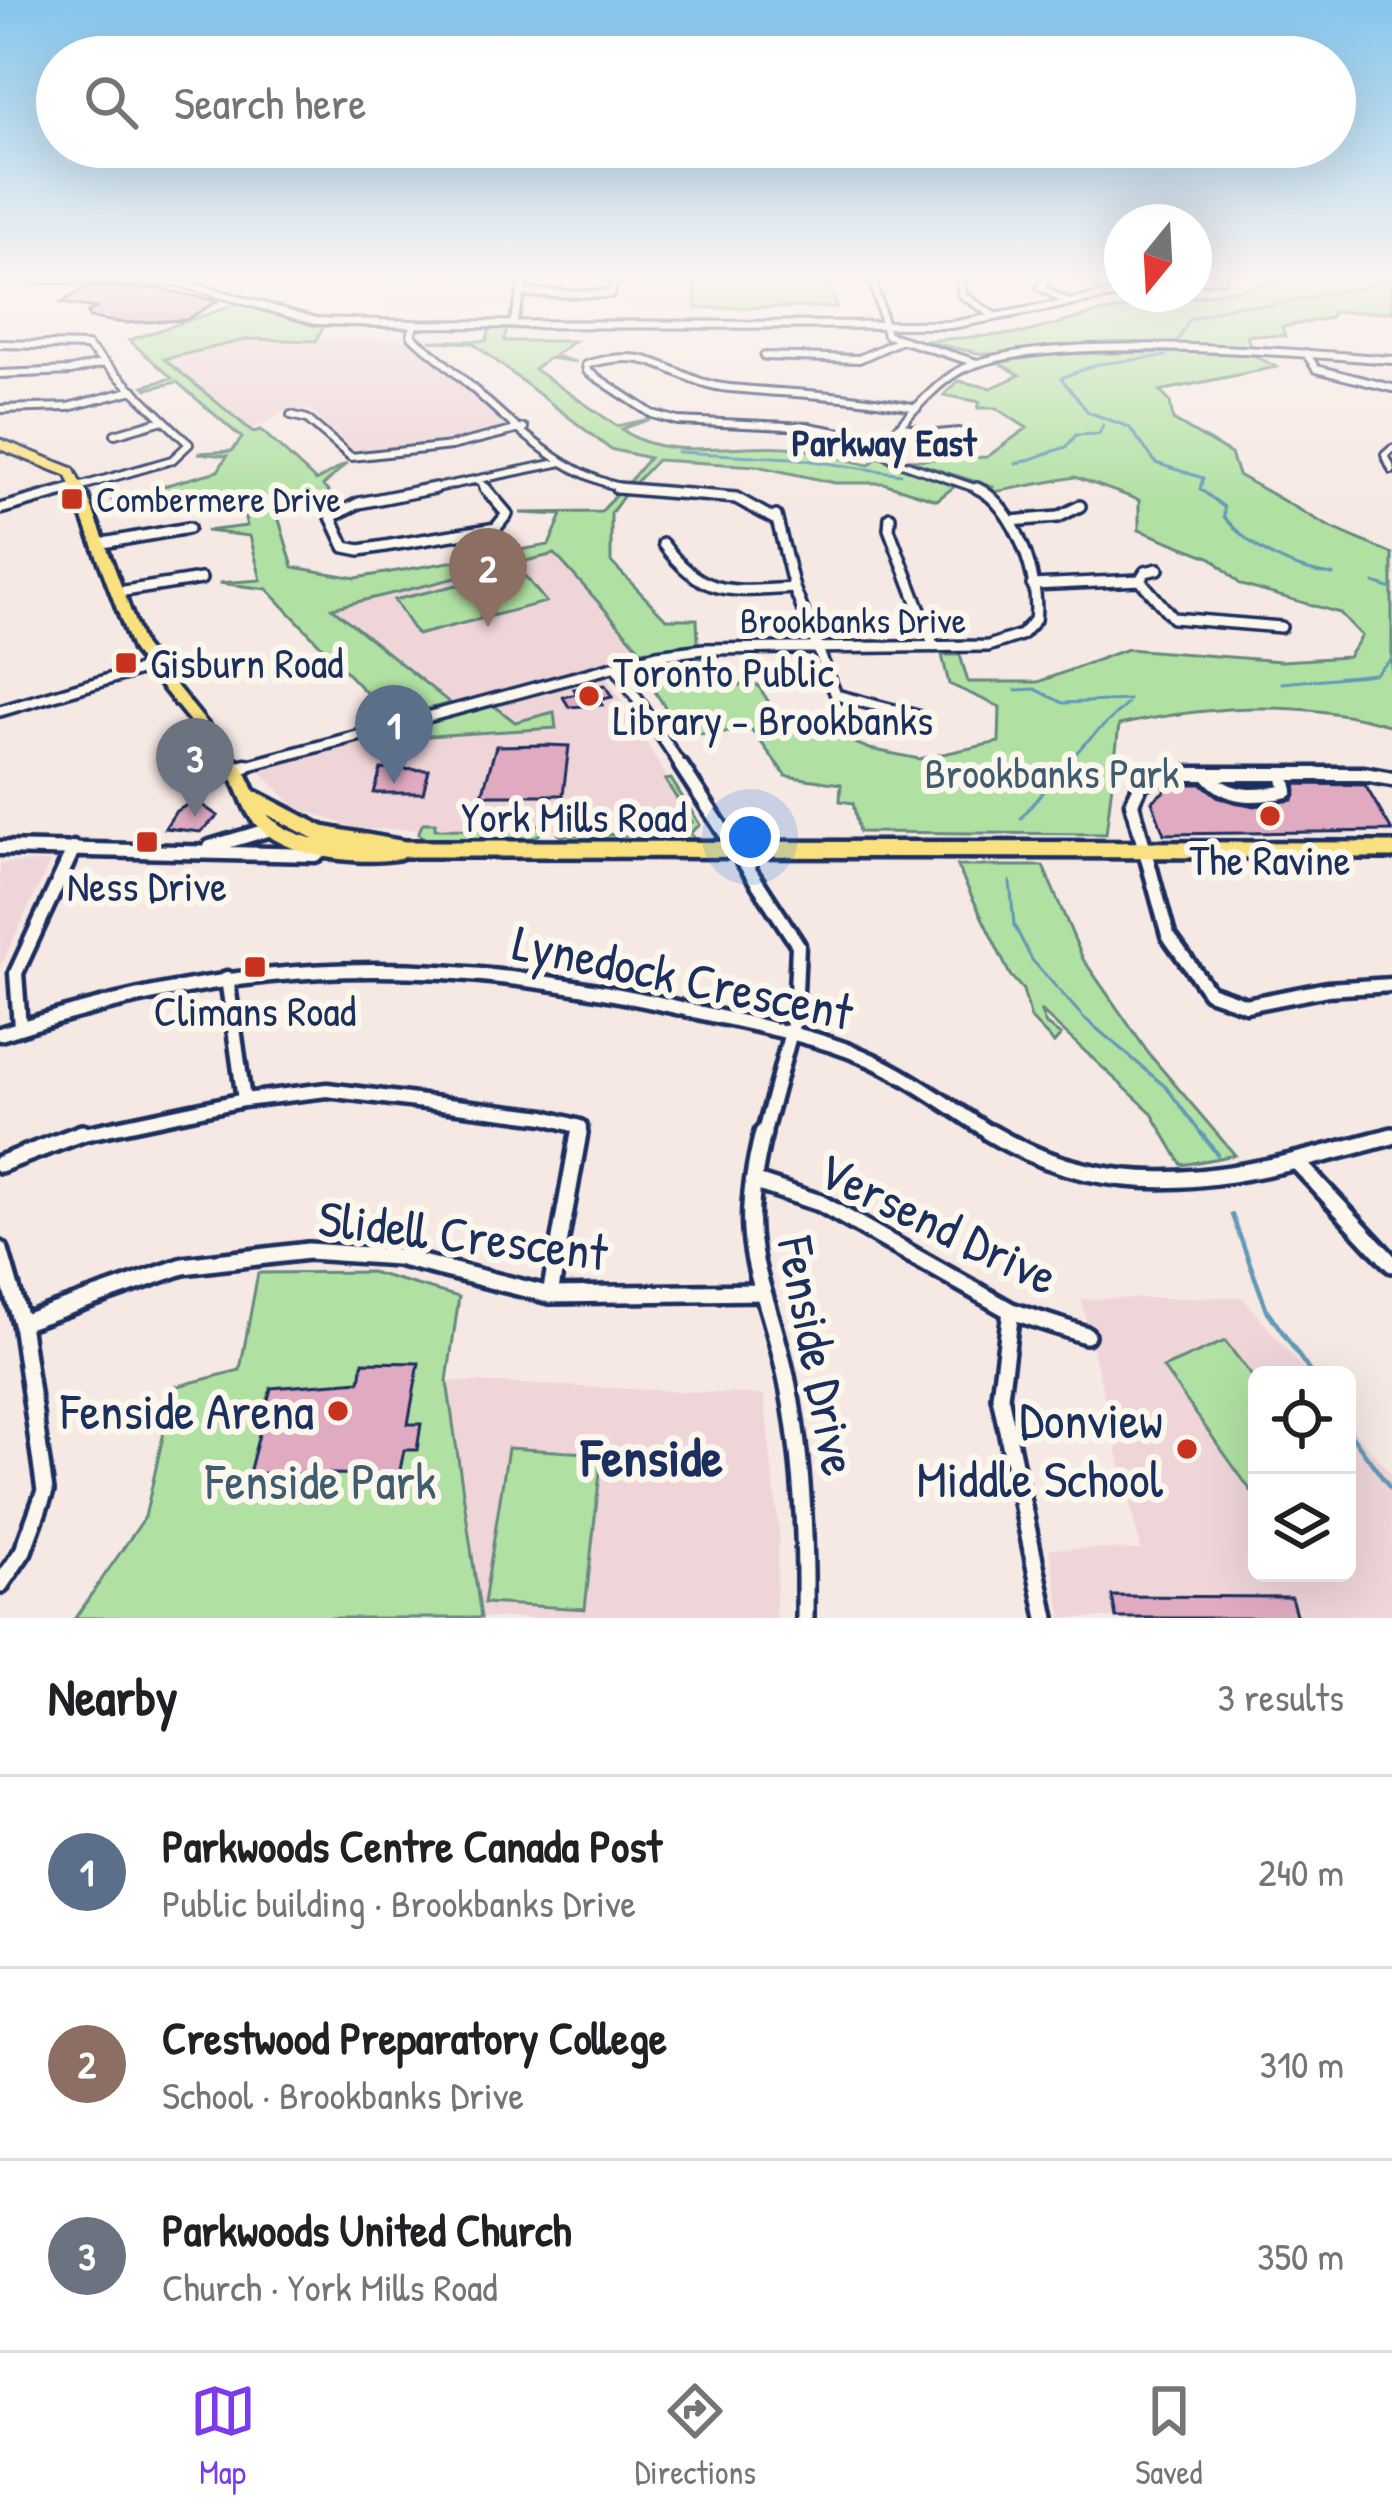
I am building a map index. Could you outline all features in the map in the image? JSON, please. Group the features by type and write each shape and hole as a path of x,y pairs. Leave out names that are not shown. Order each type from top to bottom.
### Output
{"main road":[{"path":"0,444 70,472 150,667 234,770 254,799 254,812 274,828 355,842"},
{"name":"York Mills Road","path":"254,799 355,842 404,849 1392,850"},
{"name":"York Mills Road","path":"274,828 326,850 375,856 404,849"}],"street":[{"path":"0,509 172,460 186,451 189,444 92,354"},
{"path":"432,354 562,462 626,489 751,502 774,519 794,588 836,695 921,717"},
{"path":"764,356 859,359 871,354"},
{"path":"947,354 976,363"},
{"path":"955,356 1036,354"},
{"path":"1306,354 1316,368 1392,388"},
{"path":"1312,354 1392,360"},
{"path":"884,441 955,374 992,358"},
{"path":"884,441 809,427 678,422 652,414 586,365 594,359 656,359 723,388 851,394 917,408"},
{"path":"0,374 71,371 104,363"},
{"path":"0,409 68,407 134,390"},
{"path":"291,415 307,419 351,458 451,446 524,428"},
{"path":"115,434 163,420"},
{"path":"900,426 937,434 959,432"},
{"path":"884,441 885,453 899,463 989,493 1006,508 1032,585 1140,580"},
{"path":"1392,449 1385,455 1392,470"},
{"path":"480,482 507,514 496,528 360,550 345,547 331,517 358,503 562,462"},
{"path":"0,499 12,505"},
{"path":"1011,521 1058,517 1080,506"},
{"path":"890,518 889,529 934,647"},
{"path":"103,543 189,529"},
{"path":"662,544 691,583 729,590 794,588"},
{"path":"1140,580 1145,572 1158,569"},
{"path":"118,592 201,579"},
{"path":"1140,580 1173,618 1281,627"},
{"name":"Brookbanks Drive","path":"234,770 616,667 704,649 988,646 1017,637 1036,617 1032,585"},
{"path":"0,711 150,667"},
{"name":"Fenside Drive","path":"616,667 798,945 803,985 756,1182 748,1239 787,1381 807,1534 805,1618"},
{"path":"1207,774 1230,793 1276,794 1287,791 1283,774"},
{"path":"1392,779 1364,774 1207,774 1152,777 1133,791 1133,819 1168,935 1209,992 1246,1005 1328,989 1392,985"},
{"name":"York Mills Road","path":"201,849 274,828"},
{"name":"York Mills Road","path":"0,848 315,855 326,850"},
{"path":"20,1027 16,973 74,848"},
{"name":"Lynedock Crescent","path":"0,1034 136,993 227,978 360,967 493,974 788,1036 871,1059 1019,1149 1076,1172 1132,1183 1194,1184 1392,1136"},
{"path":"227,978 244,1100"},
{"path":"0,1164 80,1133 244,1100 327,1090 545,1117 580,1127 550,1295"},
{"path":"1297,1161 1392,1264"},
{"name":"Versend Drive","path":"756,1182 820,1203 1011,1311 1086,1334"},
{"path":"0,1250 21,1323 45,1491 22,1551 0,1585"},
{"name":"Slidell Crescent","path":"21,1323 183,1266 308,1251 398,1258 550,1295 761,1292"},
{"path":"1011,1311 1000,1396 1046,1618"}],"shaded area":[{"path":"183,354 423,354 509,426 448,442 357,455 309,409 287,410 252,430 163,358"},
{"path":"555,554 641,651 450,703 331,608"},
{"path":"607,677 699,831 358,829 293,806 260,771"},
{"path":"50,862 0,967 0,863"},
{"name":"Donview Middle School","path":"1242,1297 1300,1366 1248,1366 1248,1582 1356,1582 1356,1433 1392,1476 1392,1618 1062,1618 1049,1548 1141,1550 1081,1299"},
{"path":"447,1381 764,1395 779,1532 775,1618 481,1618"}],"green space":[{"path":"144,354 187,354 164,359 253,432 261,430 316,481 347,463 323,486 339,503 310,494 277,513 293,567 356,578 549,545 562,515 520,513 601,512 618,493 625,494 611,513 611,562 666,619 697,619 698,643 642,651 555,554 332,608 450,703 391,719 267,589 219,583 261,580 250,536 206,531 247,526 242,507 212,499 117,514 112,500 218,471 227,456 198,453 232,451 242,438 177,382 144,386 172,378"},
{"path":"487,354 557,354 554,356 576,362 549,358 534,369 617,426 650,419 622,429 657,445 796,448 869,465 878,457 955,486 937,500 883,483 835,483 757,466 657,460 634,484 628,483 649,458 610,449"},
{"name":"Brookbanks Park","path":"1057,354 1252,354 1276,367 1160,391 1170,402 1173,420 1231,454 1238,475 1328,526 1392,554 1392,726 1324,712 1256,708 1119,725 1106,834 859,832 853,803 840,801 841,784 786,776 752,730 683,735 645,676 648,667 706,657 707,685 758,685 775,712 870,749 919,759 999,742 1000,707 949,684 942,655 960,655 968,682 1038,682 1127,649 1281,661 1348,657 1362,636 1340,613 1241,585 1212,558 1139,530 1139,500 1075,477 989,493 993,487 907,460 987,457 1027,428 996,408 978,408 980,402 944,395 958,381 991,388 1020,375 997,362"},
{"path":"520,570 546,602 417,635 394,600"},
{"path":"492,704 515,722 554,712 556,728 413,737 406,729"},
{"path":"671,779 700,825 690,833 697,841 568,841 560,835 652,834 666,829 671,834 670,828 692,822 665,780"},
{"path":"423,823 435,823 435,829 529,830 540,824 540,834 530,840 426,839 418,834"},
{"path":"957,866 1043,866 1083,959 1149,1054 1235,1155 1182,1165 1151,1112 1040,1010 1046,1025 1061,1035 1054,1043 1031,1019 1023,990 1010,975"},
{"name":"Fenside Park","path":"371,1272 459,1297 447,1381 481,1618 75,1618 145,1517 174,1387 240,1370 258,1273"},
{"path":"1225,1341 1248,1371 1248,1486 1163,1368"},
{"path":"508,1448 602,1454 585,1609 484,1603"}],"building":[{"name":"Toronto Public Library - Brookbanks","path":"605,685 612,697 599,700 602,705 569,707 563,697 577,694 574,689"},
{"path":"496,746 569,746 563,795 482,795"},
{"path":"381,769 429,770 423,793 374,793"},
{"name":"The Ravine","path":"1173,784 1202,784 1220,798 1254,806 1293,800 1296,784 1365,785 1392,831 1164,834 1152,801"},
{"path":"196,801 218,816 200,832 165,828 176,811"},
{"name":"Fenside Arena","path":"363,1362 419,1363 408,1424 421,1424 417,1450 404,1450 399,1475 249,1473 271,1388 360,1381"},
{"name":"Donview Middle School","path":"1112,1596 1291,1597 1297,1618 1116,1618"}],"waterway":[{"path":"1166,356 1098,364 1061,378 1088,412 1129,427 1156,463 1203,478 1200,489 1224,507 1224,517 1259,548 1287,563 1333,575"},
{"path":"1016,464 1066,447 1076,435 1099,434 1103,425"},
{"path":"677,452 792,458 901,474"},
{"path":"1374,583 1392,589"},
{"path":"1282,683 1375,674 1392,659"},
{"path":"1016,690 1035,689 1063,703 1129,700"},
{"path":"1021,818 1084,744 1127,704"},
{"path":"1010,881 1014,925 1032,960 1083,1017 1166,1087 1203,1136"},
{"path":"1201,1133 1217,1154"},
{"path":"1232,1215 1267,1310 1306,1366"},
{"path":"1356,1441 1392,1491"}],"place":[{"name":"Combermere Drive","path":"72,499"},
{"name":"Crestwood Preparatory College","path":"488,627"},
{"name":"Gisburn Road","path":"126,663"},
{"name":"Toronto Public Library - Brookbanks","path":"589,696"},
{"name":"Parkwoods Centre Canada Post","path":"394,784"},
{"name":"The Ravine","path":"1270,816"},
{"name":"Parkwoods United Church","path":"195,817"},
{"name":"Ness Drive","path":"147,842"},
{"name":"Climans Road","path":"255,967"},
{"name":"Fenside Arena","path":"338,1411"},
{"name":"Donview Middle School","path":"1187,1449"}],"district":[{"name":"Parkway East","path":"884,442"},
{"name":"Fenside","path":"652,1457"}]}
